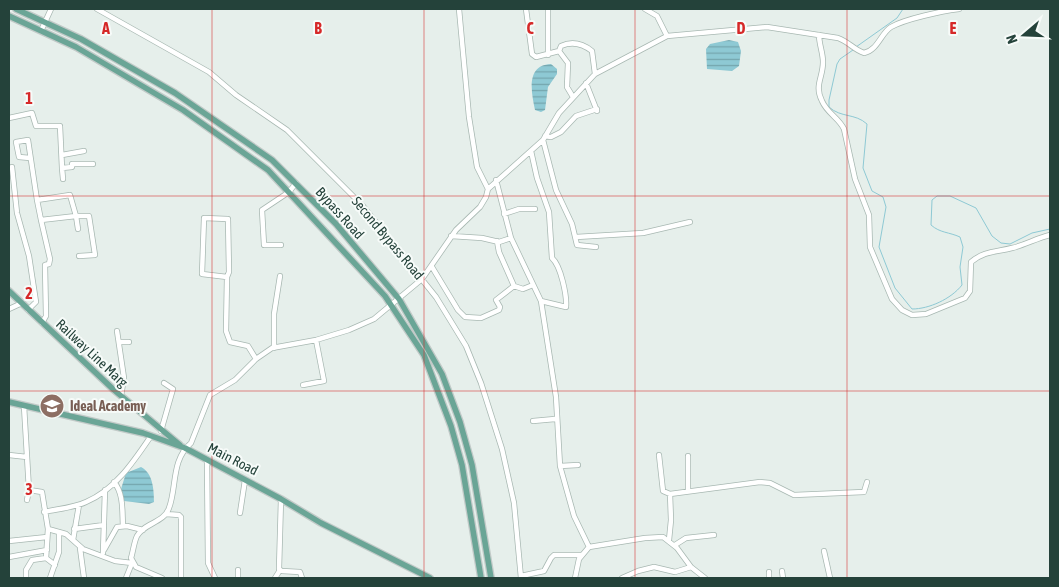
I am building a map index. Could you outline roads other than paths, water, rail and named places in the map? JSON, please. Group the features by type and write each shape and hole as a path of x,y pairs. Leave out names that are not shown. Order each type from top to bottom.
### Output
{"main road":[{"name":"Bypass Road","path":"16,9 80,39 175,93 272,160 336,224 399,299 442,374 460,422 472,465 491,578"},
{"name":"Bypass Road","path":"9,16 76,47 170,102 268,170 392,304 424,355 451,426 462,465 481,578"},
{"path":"76,47 80,39"},
{"path":"170,102 175,93"},
{"name":"Railway Line Marg","path":"9,291 121,396 161,431 185,448"},
{"name":"Main Road","path":"9,402 143,433 185,448 281,499 327,526 430,578"},
{"path":"143,433 151,422"},
{"path":"451,426 460,422"},
{"path":"478,563 487,561"}],"street":[{"path":"41,31 51,9"},
{"name":"Second Bypass Road","path":"97,9 209,72 236,95 287,130 362,205 436,297 466,346 490,408 508,472 521,577"},
{"path":"459,9 477,167 488,189"},
{"path":"526,9 532,54 536,58 559,51 565,44 574,43 586,46 592,51 594,74"},
{"path":"548,9 548,55"},
{"path":"646,9 657,16 667,36"},
{"path":"126,578 132,563 137,536 166,514 171,502 173,481 185,448 191,443 210,395 242,375 256,359 274,348 316,340 348,330 374,318 399,299 422,279 432,267 451,236 480,207 488,189 544,138 559,112 594,74 667,36 767,27 849,42 856,50 869,52 889,28 904,21 959,9"},
{"path":"819,35 823,62 818,86 822,101 844,129 855,179 869,215 868,233 870,247 892,299 902,310 912,315 926,314 965,298 970,291 971,262 979,255 1013,248 1050,235"},
{"path":"559,51 568,63 567,87 573,97"},
{"path":"544,138 551,138 561,132 576,116 597,111 586,82"},
{"path":"9,118 32,113 36,126 60,126 63,179"},
{"path":"544,138 556,190 576,238 577,245 596,247"},
{"path":"30,158 18,157 16,142 28,140 37,200 50,259 50,264 45,265 46,316 42,323"},
{"path":"531,151 536,178 549,212 552,258 557,262 566,292 566,308 541,301"},
{"path":"62,155 84,152"},
{"path":"62,168 72,167 72,164 92,164"},
{"path":"12,167 17,213 29,256 36,302 28,310"},
{"path":"496,180 510,238 541,301 553,372 560,466 574,516 589,547"},
{"path":"281,245 264,245 262,210 288,192 296,183"},
{"path":"37,200 70,195 78,229"},
{"path":"504,214 519,209 535,209"},
{"path":"41,220 89,216 94,255 79,256"},
{"path":"227,277 202,274 203,219 228,219 229,272 227,277 226,331 230,342 248,346 256,359"},
{"path":"576,238 643,233 690,222"},
{"path":"451,236 497,241 510,238"},
{"path":"497,241 499,252 514,286"},
{"path":"432,267 458,310 465,317 481,318 499,310 500,307 496,300 514,286"},
{"path":"274,348 274,314 280,276"},
{"path":"514,286 523,288 533,285"},
{"path":"9,309 22,303"},
{"path":"117,331 124,378 121,396"},
{"path":"303,385 324,381 316,340"},
{"path":"119,342 129,342"},
{"path":"161,431 173,389 164,383"},
{"path":"24,406 29,490 27,500"},
{"path":"533,421 555,418"},
{"path":"44,512 79,504 95,498 131,465 151,436"},
{"path":"9,455 27,457"},
{"path":"660,455 663,491 670,494 688,490 765,482 794,495 864,492 867,488 867,482"},
{"path":"688,456 688,490"},
{"path":"207,461 208,563 215,578"},
{"path":"560,466 578,465"},
{"path":"240,513 245,480"},
{"path":"114,482 119,490 123,506 123,526"},
{"path":"29,490 42,492 48,529 46,558"},
{"path":"102,554 105,490"},
{"path":"669,540 670,494"},
{"path":"275,578 280,570 278,551 281,499"},
{"path":"72,541 79,504"},
{"path":"166,514 179,515 181,517 181,578"},
{"path":"74,530 104,525"},
{"path":"102,554 115,530 123,526 143,530"},
{"path":"48,529 71,536 72,541 80,547 102,554 115,561 132,563 136,567 162,578"},
{"path":"50,578 59,552 60,533"},
{"path":"675,546 686,538 714,535"},
{"path":"9,541 47,537"},
{"path":"575,578 581,555 589,547 663,537 669,540 691,567 705,578"},
{"path":"80,547 84,578"},
{"path":"9,557 47,550"},
{"path":"824,550 830,578"},
{"path":"521,577 544,571 554,555 581,555"},
{"path":"26,578 26,570 32,560 46,558 55,564"},
{"path":"622,578 654,568 675,572 691,567"},
{"path":"238,570 238,578"},
{"path":"280,570 300,572 302,578"},
{"path":"782,571 783,578"},
{"path":"769,572 769,578"}],"water":[{"path":"729,40 738,42 741,51 739,66 732,71 707,69 706,49 710,44"},
{"path":"551,64 557,69 557,74 548,87 545,110 541,112 535,110 532,80 537,69 543,65"},
{"path":"141,467 148,473 150,478 154,502 149,504 124,501 121,489 126,473"}],"waterway":[{"path":"856,47 897,18 903,9"},
{"path":"853,50 840,59 837,64 829,107 838,113 858,118 867,124 863,168 872,191 883,197 886,207 879,247 895,288 912,309 919,309 939,302 952,295 962,285 960,267 963,247 960,237 941,231 931,225 932,200 937,196 950,196 976,208 992,236 1001,243 1010,244 1032,233 1050,229"}],"place":[{"name":"Ideal Academy","path":"52,406"}]}
